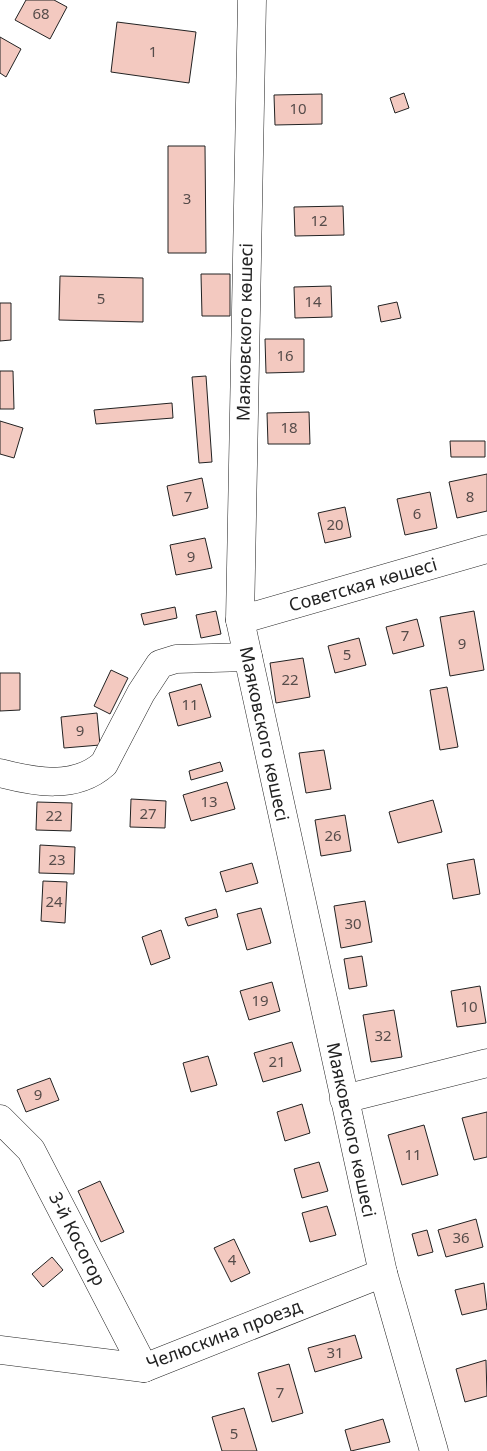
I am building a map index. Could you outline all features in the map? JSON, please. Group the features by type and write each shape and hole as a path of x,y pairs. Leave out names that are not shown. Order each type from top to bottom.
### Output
{"street":[{"name":"Маяковского көшесі","path":"252,0 240,620 383,1274 434,1451"},
{"name":"Советская көшесі","path":"240,620 487,549"},
{"path":"0,773 42,782 75,780 96,771 104,764 141,693 160,664 176,659 248,657"},
{"path":"344,1099 487,1063"},
{"name":"3-й Косогор","path":"0,1119 31,1150 144,1368"},
{"name":"Челюскина проезд","path":"0,1350 144,1368 383,1274"}],"building":[{"path":"26,0 54,0 67,7 50,39 15,20"},
{"path":"117,22 196,32 189,83 111,72"},
{"path":"0,37 21,49 6,77 0,73"},
{"path":"404,93 409,108 395,113 390,98"},
{"path":"322,94 322,124 275,125 274,95"},
{"path":"168,146 205,146 206,253 168,253"},
{"path":"343,206 344,235 295,236 294,207"},
{"path":"201,274 230,274 230,316 202,316"},
{"path":"60,276 143,278 143,322 59,320"},
{"path":"331,286 332,317 295,318 294,287"},
{"path":"397,302 401,318 381,322 378,306"},
{"path":"0,303 11,303 11,340 0,341"},
{"path":"265,339 304,339 304,372 266,373"},
{"path":"0,371 13,371 14,409 0,409"},
{"path":"206,376 212,462 199,463 192,377"},
{"path":"172,403 173,418 96,424 94,410"},
{"path":"309,412 310,444 268,444 267,413"},
{"path":"0,421 23,428 14,458 0,454"},
{"path":"450,441 485,441 485,457 451,457"},
{"path":"487,474 487,511 457,518 449,482"},
{"path":"202,478 208,508 173,516 167,486"},
{"path":"430,492 437,528 405,535 397,499"},
{"path":"345,507 351,537 325,543 318,513"},
{"path":"205,538 212,568 176,575 170,545"},
{"path":"175,607 177,618 144,625 141,614"},
{"path":"216,611 221,634 201,638 196,615"},
{"path":"474,611 484,670 450,676 440,617"},
{"path":"417,619 424,646 393,654 386,627"},
{"path":"359,638 366,665 335,673 328,646"},
{"path":"303,658 310,697 276,703 270,663"},
{"path":"111,670 128,678 110,714 94,706"},
{"path":"0,673 20,673 20,710 0,711"},
{"path":"201,684 211,717 178,726 169,693"},
{"path":"447,687 458,747 440,750 430,690"},
{"path":"97,713 100,745 64,748 61,717"},
{"path":"324,750 331,789 306,793 299,753"},
{"path":"220,762 223,771 191,780 189,771"},
{"path":"227,782 235,809 191,821 183,795"},
{"path":"131,799 166,801 165,828 130,827"},
{"path":"433,800 442,832 398,843 389,812"},
{"path":"37,802 72,803 71,831 36,830"},
{"path":"345,815 351,851 321,856 315,820"},
{"path":"40,845 75,847 74,874 39,873"},
{"path":"474,859 480,894 453,899 447,864"},
{"path":"252,863 258,883 226,892 220,872"},
{"path":"43,881 67,882 65,923 41,921"},
{"path":"365,901 372,942 341,948 334,906"},
{"path":"261,908 271,943 247,950 237,914"},
{"path":"216,909 218,917 188,926 185,918"},
{"path":"161,930 170,958 151,965 142,937"},
{"path":"362,956 367,986 349,989 344,959"},
{"path":"272,982 280,1011 249,1020 240,991"},
{"path":"480,986 486,1023 457,1027 451,991"},
{"path":"394,1010 402,1057 371,1062 363,1015"},
{"path":"292,1042 301,1071 263,1082 254,1053"},
{"path":"208,1056 217,1085 191,1092 183,1063"},
{"path":"50,1078 59,1100 26,1112 17,1090"},
{"path":"302,1104 310,1133 285,1141 277,1112"},
{"path":"487,1112 487,1157 474,1160 462,1118"},
{"path":"424,1125 438,1175 402,1185 388,1135"},
{"path":"319,1162 328,1191 302,1198 294,1169"},
{"path":"100,1181 124,1232 101,1242 78,1191"},
{"path":"327,1206 336,1235 310,1242 302,1213"},
{"path":"476,1219 483,1247 446,1257 438,1230"},
{"path":"427,1230 433,1252 418,1256 412,1234"},
{"path":"234,1239 250,1273 231,1282 214,1248"},
{"path":"52,1257 63,1270 43,1287 32,1274"},
{"path":"484,1283 487,1309 462,1315 455,1290"},
{"path":"355,1335 362,1358 315,1372 308,1348"},
{"path":"486,1360 487,1396 465,1402 456,1369"},
{"path":"289,1364 303,1413 272,1422 258,1373"},
{"path":"244,1408 257,1451 222,1451 212,1417"},
{"path":"383,1419 390,1442 351,1451 345,1430"}]}
